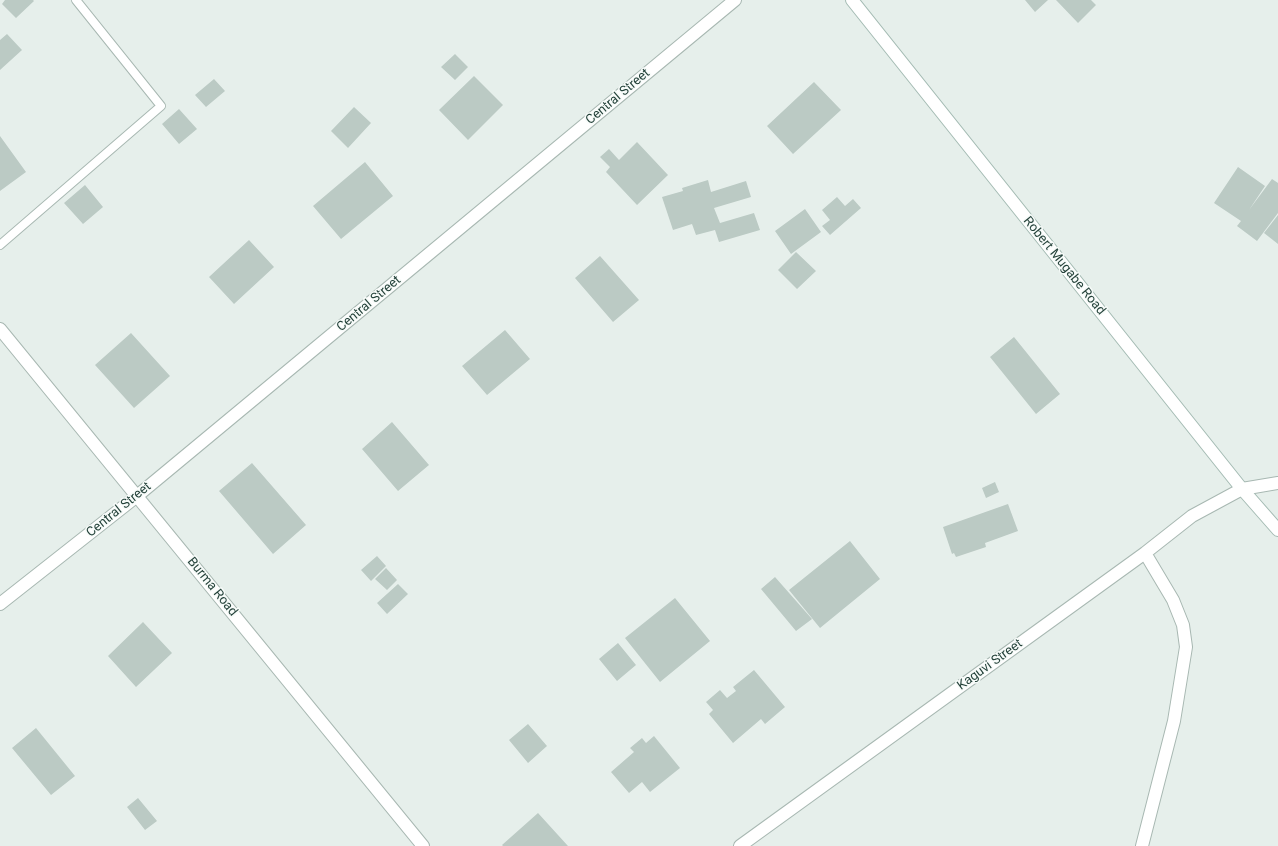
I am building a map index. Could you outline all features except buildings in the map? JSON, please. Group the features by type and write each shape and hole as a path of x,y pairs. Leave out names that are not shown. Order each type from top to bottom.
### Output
{"street":[{"name":"Central Street","path":"0,604 137,496 735,0"},
{"name":"Robert Mugabe Road","path":"852,0 1242,489 1278,530"},
{"name":"Burma Road","path":"0,329 423,846"},
{"path":"1242,489 1278,484"},
{"name":"Kaguvi Street","path":"740,846 1145,553 1192,516 1242,489"},
{"path":"1142,846 1174,721 1186,647 1184,625 1176,606 1145,553"}],"lane":[{"path":"0,245 162,106 76,0"}]}
